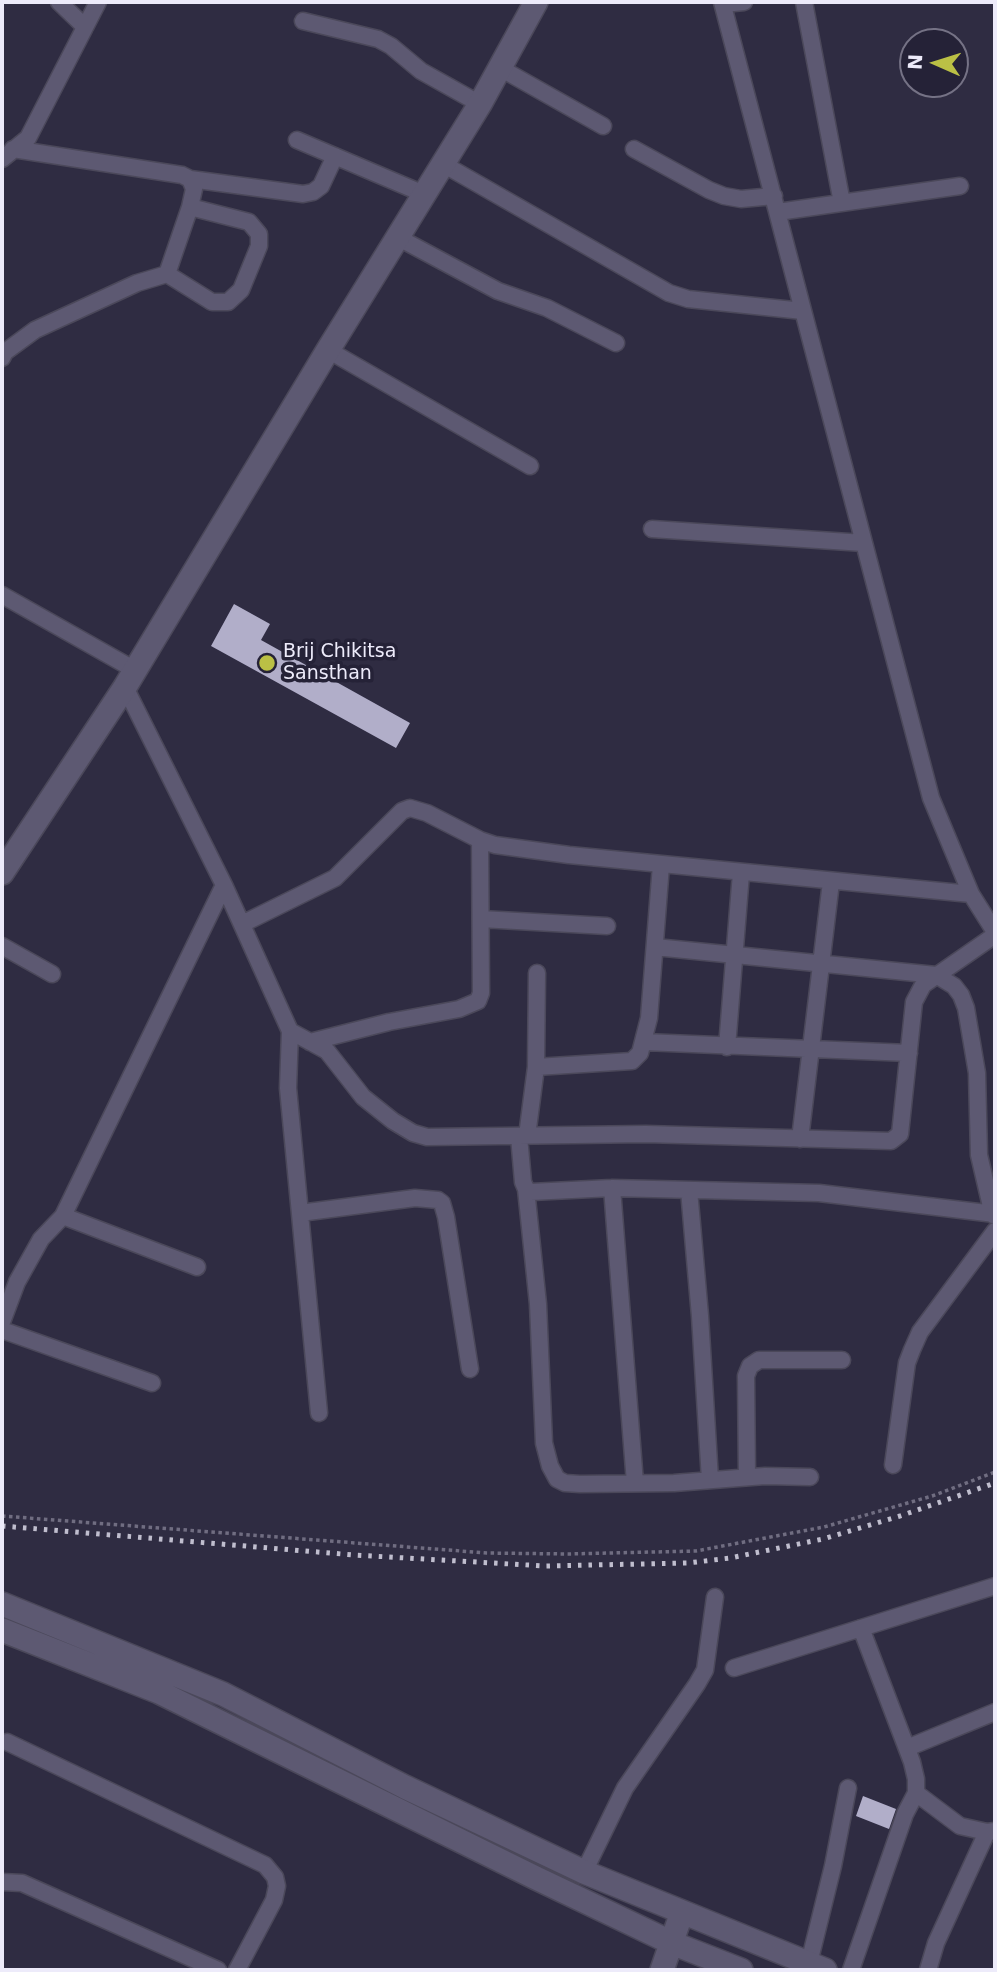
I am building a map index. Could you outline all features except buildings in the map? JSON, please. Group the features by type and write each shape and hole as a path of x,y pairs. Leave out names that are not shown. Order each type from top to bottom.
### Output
{"main road":[{"path":"2,873 130,679 480,104 537,2"},
{"path":"2,1604 223,1694 405,1787 584,1872 817,1967"},
{"path":"2,1630 159,1692 536,1878 672,1942 741,1970"},
{"path":"662,1970 682,1912"}],"street":[{"path":"59,2 85,27"},
{"path":"8,154 28,138 98,2"},
{"path":"290,1031 327,1051 363,1097 393,1121 412,1133 427,1137 646,1134 891,1141 900,1134 914,1002 923,985 995,933 971,894 931,798 722,3 744,2"},
{"path":"804,2 842,202"},
{"path":"303,21 378,39 391,46 421,71 480,104"},
{"path":"499,68 603,126"},
{"path":"297,140 424,194"},
{"path":"634,149 724,196 776,204 842,202 960,186"},
{"path":"8,154 182,175 190,179 303,194 313,192 321,186 335,156"},
{"path":"443,164 669,293 688,299 803,311"},
{"path":"167,274 190,208 194,189 190,179"},
{"path":"2,358 5,352 35,330 136,283 167,274 212,302 228,302 241,290 259,246 260,234 249,222 190,208"},
{"path":"397,237 498,291 547,308 616,343"},
{"path":"328,350 530,466"},
{"path":"652,529 864,543"},
{"path":"2,595 130,679 290,1031 288,1088 319,1413"},
{"path":"242,924 335,878 402,811 410,808 427,813 480,841 569,855 971,894"},
{"path":"310,1042 389,1022 459,1009 478,1001 481,993 480,841"},
{"path":"536,1067 632,1060 640,1053 649,1018 662,865"},
{"path":"727,1046 741,873"},
{"path":"800,1139 831,882"},
{"path":"2,1322 17,1282 41,1240 63,1216 225,885"},
{"path":"481,919 607,926"},
{"path":"2,946 52,974"},
{"path":"526,1189 537,1192 612,1188 819,1193 994,1214 979,1155 977,1073 966,1008 954,986 936,975 655,947"},
{"path":"537,973 536,1067 523,1136 538,1304 544,1443 556,1479 565,1483 635,1483 747,1477 810,1477"},
{"path":"644,1042 908,1053"},
{"path":"612,1188 635,1483"},
{"path":"690,1190 710,1480"},
{"path":"300,1213 415,1198 438,1200 442,1203 470,1369"},
{"path":"63,1216 197,1267"},
{"path":"893,1465 907,1363 912,1350 920,1332 995,1231"},
{"path":"2,1330 152,1383"},
{"path":"747,1477 746,1376 750,1366 759,1360 842,1360"},
{"path":"734,1668 995,1586"},
{"path":"584,1872 625,1788 705,1670 715,1597"},
{"path":"851,1970 905,1814 916,1793 916,1779 906,1748 861,1628"},
{"path":"906,1748 995,1712"},
{"path":"7,1742 265,1865 275,1877 277,1886 274,1900 237,1970"},
{"path":"817,1967 848,1788"},
{"path":"916,1793 960,1826 991,1832 936,1943 928,1970"},
{"path":"2,1882 22,1883 218,1970"}],"path":[{"path":"2,1516 487,1553 696,1551 824,1527 932,1496 995,1472"}],"railway":[{"path":"2,1526 354,1555 545,1566 688,1563 730,1558 823,1539 995,1483"}],"place":[{"name":"Brij Chikitsa Sansthan","path":"267,663"}]}
